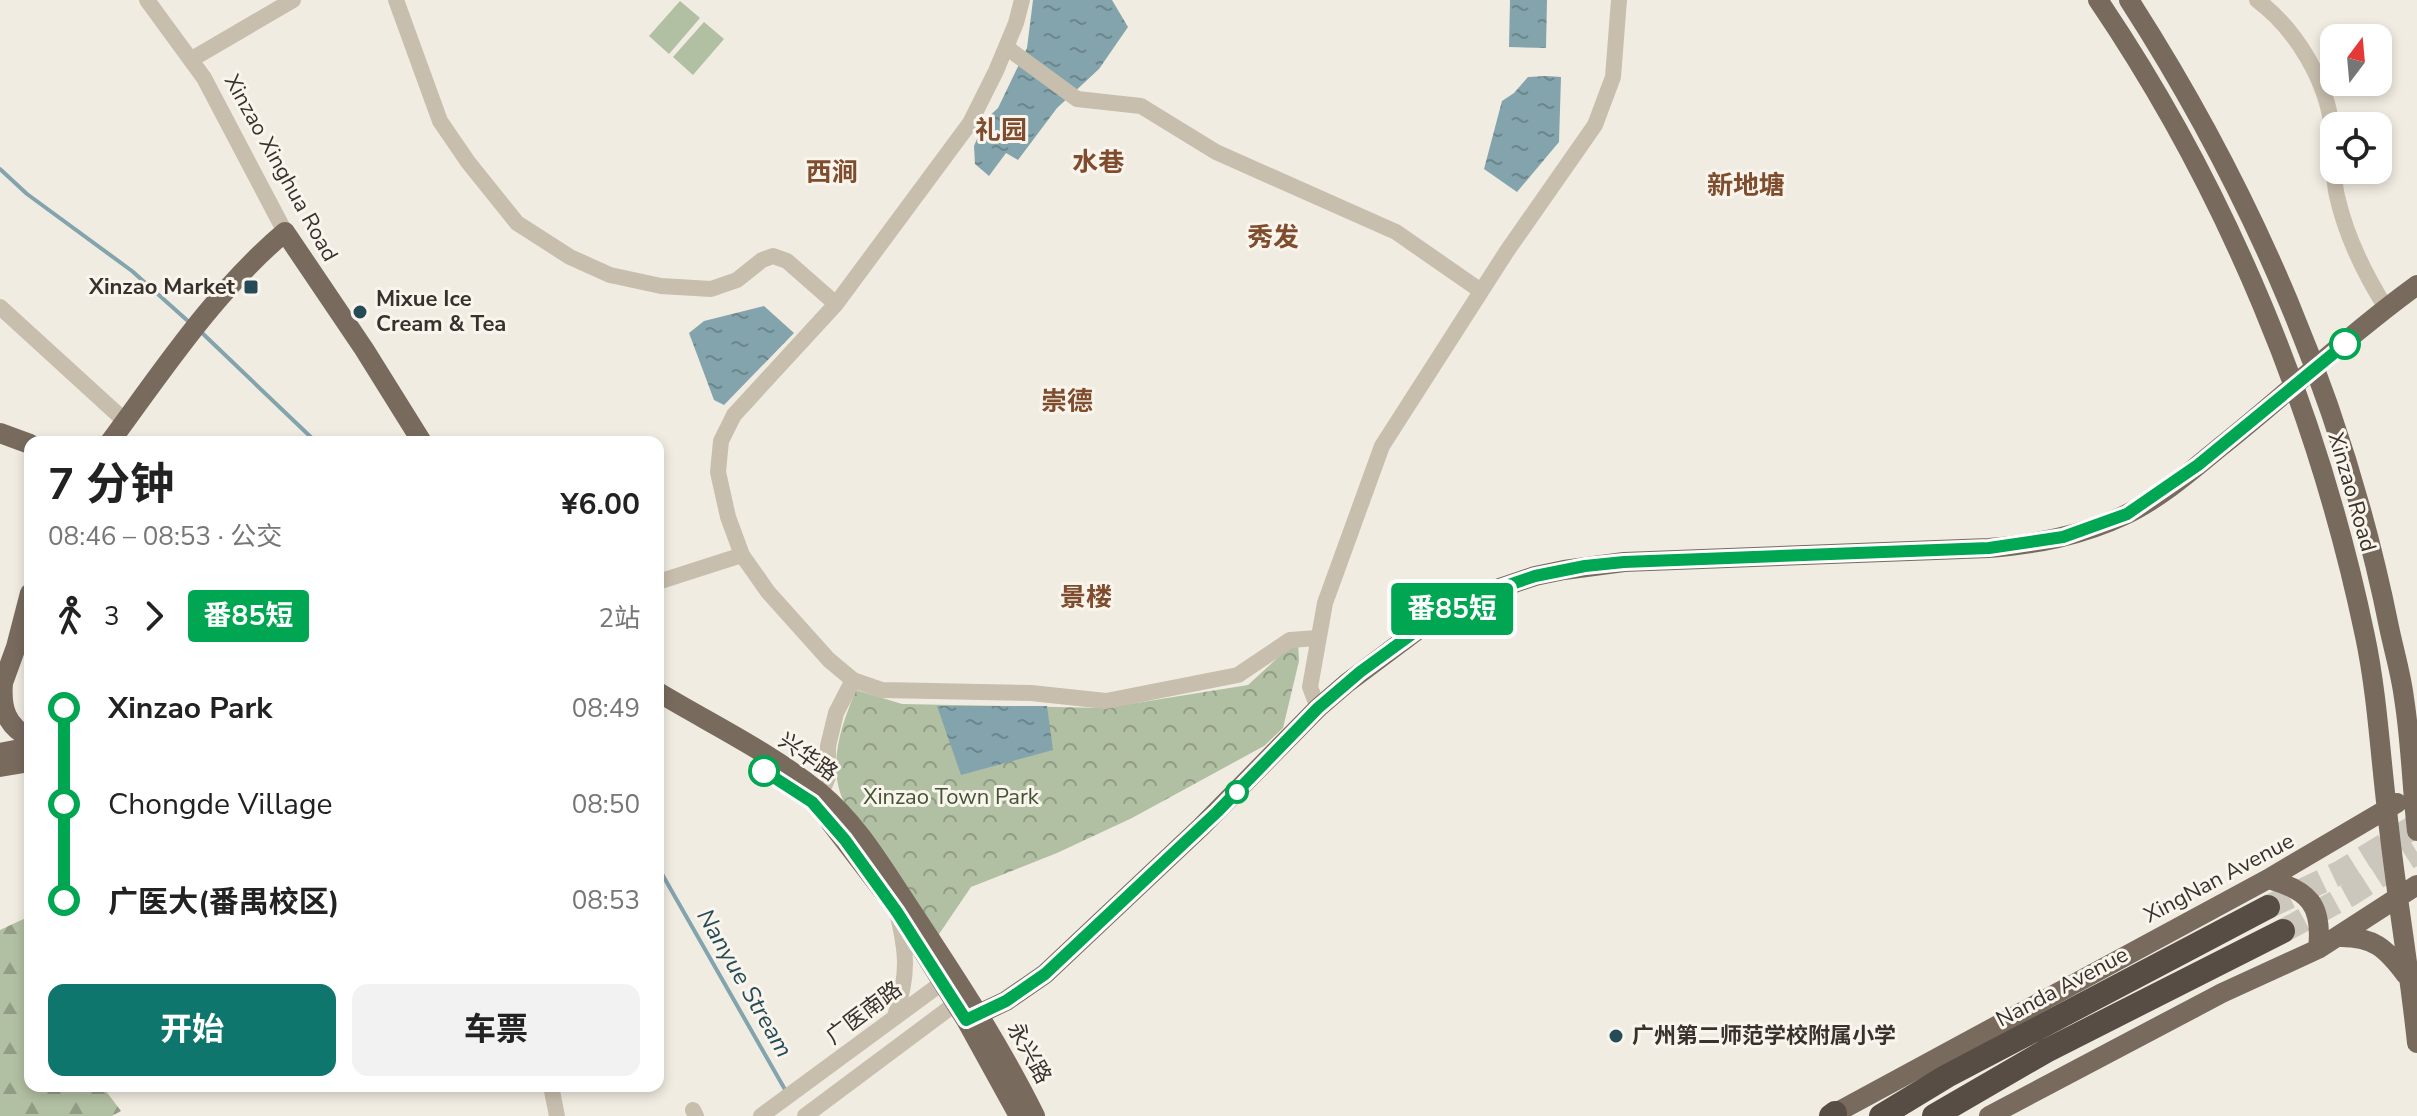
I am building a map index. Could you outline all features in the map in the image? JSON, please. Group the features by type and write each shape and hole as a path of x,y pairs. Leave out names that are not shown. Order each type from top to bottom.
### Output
{"highway":[{"name":"Nanda Avenue","path":"1881,1116 1947,1076 2268,907"},
{"path":"1934,1116 2046,1051 2283,931"}],"main road":[{"name":"Xinzao Road","path":"2098,0 2169,115 2248,273 2294,387 2322,469 2341,534 2368,650 2417,1043"},
{"name":"Xinzao Road","path":"2129,0 2237,187 2278,275 2315,370 2366,525 2392,641 2410,693 2417,831"},
{"path":"114,436 212,309 263,251 285,232"},
{"name":"Xinzao Xinghua Road","path":"285,232 418,436"},
{"path":"967,1008 1006,1001 1062,959 1220,809 1318,708 1374,661 1423,626 1485,593 1535,576 1585,566 1676,559 1989,548 2040,542 2086,531 2127,514 2170,486 2417,285"},
{"path":"0,433 24,442"},
{"path":"24,613 2,687 3,711 15,729 24,734"},
{"path":"2368,650 2373,654 2382,653 2392,641"},
{"name":"兴华路","path":"664,696 773,760 816,797 948,978"},
{"name":"兴华路","path":"664,709 842,814 872,851 967,1008"},
{"path":"0,753 24,748"},
{"path":"0,767 24,763"},
{"name":"XingNan Avenue","path":"1832,1115 2268,879 2415,792"},
{"path":"2268,879 2299,889 2311,902 2320,930 2318,949"},
{"path":"1989,1116 2017,1109 2222,993 2318,949 2417,885"},
{"path":"2338,937 2354,937 2389,952 2409,979"},
{"name":"永兴路","path":"967,1008 1019,1116"},
{"name":"永兴路","path":"967,1008 1035,1116"}],"street":[{"name":"Xinzao Xinghua Road","path":"147,0 192,59 285,232"},
{"path":"192,59 293,0"},
{"path":"396,0 440,121 517,223 570,257 610,275 661,286 711,289 737,280 762,260 773,256 787,261 836,304"},
{"path":"1022,0 1006,47 970,123 836,304 734,415 721,441 718,472 728,517 742,555 768,592 803,632 853,680 882,690 1031,693 1106,701 1238,675 1290,640 1317,638"},
{"path":"1318,708 1310,687 1325,603 1382,446 1481,291 1595,125 1613,77 1619,0"},
{"path":"2260,1 2289,30 2323,92 2332,130 2338,201 2357,255 2386,308"},
{"path":"1006,47 1077,99 1141,106 1216,152 1396,232 1481,291"},
{"path":"0,307 125,421"},
{"path":"664,580 742,555"},
{"path":"816,797 828,777 828,746 836,713 853,680"},
{"path":"895,1016 903,985 906,952 897,912"},
{"name":"广医南路","path":"761,1116 948,978"},
{"path":"805,1116 967,1008"},
{"path":"552,1092 557,1116"}],"green space":[{"path":"680,1 700,18 669,54 649,36"},
{"path":"704,22 724,39 693,75 673,57"},
{"name":"Xinzao Town Park","path":"1298,639 1299,661 1283,728 1264,746 1132,818 1057,853 971,887 937,937 843,800 838,786 838,744 856,690 902,704 1105,708 1248,685"},
{"path":"24,919 24,1092 107,1092 121,1111 112,1116 0,1116 0,930"}],"water":[{"path":"1033,0 1112,0 1128,27 1099,69 1057,108 1018,160 1006,153 989,176 975,164 974,146 985,120 998,108 1027,48"},
{"path":"1510,0 1547,0 1546,48 1509,47"},
{"path":"1528,77 1561,77 1559,142 1517,192 1484,169 1502,101"},
{"path":"764,306 794,333 724,405 714,400 689,333 704,321"},
{"path":"937,706 1047,706 1053,750 961,775"}],"waterway":[{"name":"Nanyue Stream","path":"0,169 27,194 132,271 189,322"},
{"name":"Nanyue Stream","path":"199,330 310,436"},
{"name":"Nanyue Stream","path":"664,878 787,1093"}],"tunnel":[{"path":"2268,907 2341,872 2417,825"},
{"path":"2283,931 2349,895 2417,852"}],"bus line":[{"name":"番85短","path":"764,771 812,802 845,840 897,912 966,1020 1006,1001 1045,974 1217,812 1318,708 1374,661 1423,626 1485,593 1535,576 1585,566 1676,559 1989,548 2040,542 2086,531 2127,514 2170,486 2257,419 2345,344"}],"place":[{"name":"Xinzao Market","path":"251,287"},
{"name":"Mixue Ice Cream & Tea","path":"360,312"},
{"name":"广州第二师范学校附属小学","path":"1616,1036"}],"district":[{"name":"礼园","path":"1001,130"},
{"name":"水巷","path":"1098,162"},
{"name":"西涧","path":"832,172"},
{"name":"新地塘","path":"1746,185"},
{"name":"秀发","path":"1273,237"},
{"name":"崇德","path":"1067,401"},
{"name":"景楼","path":"1086,597"}]}
